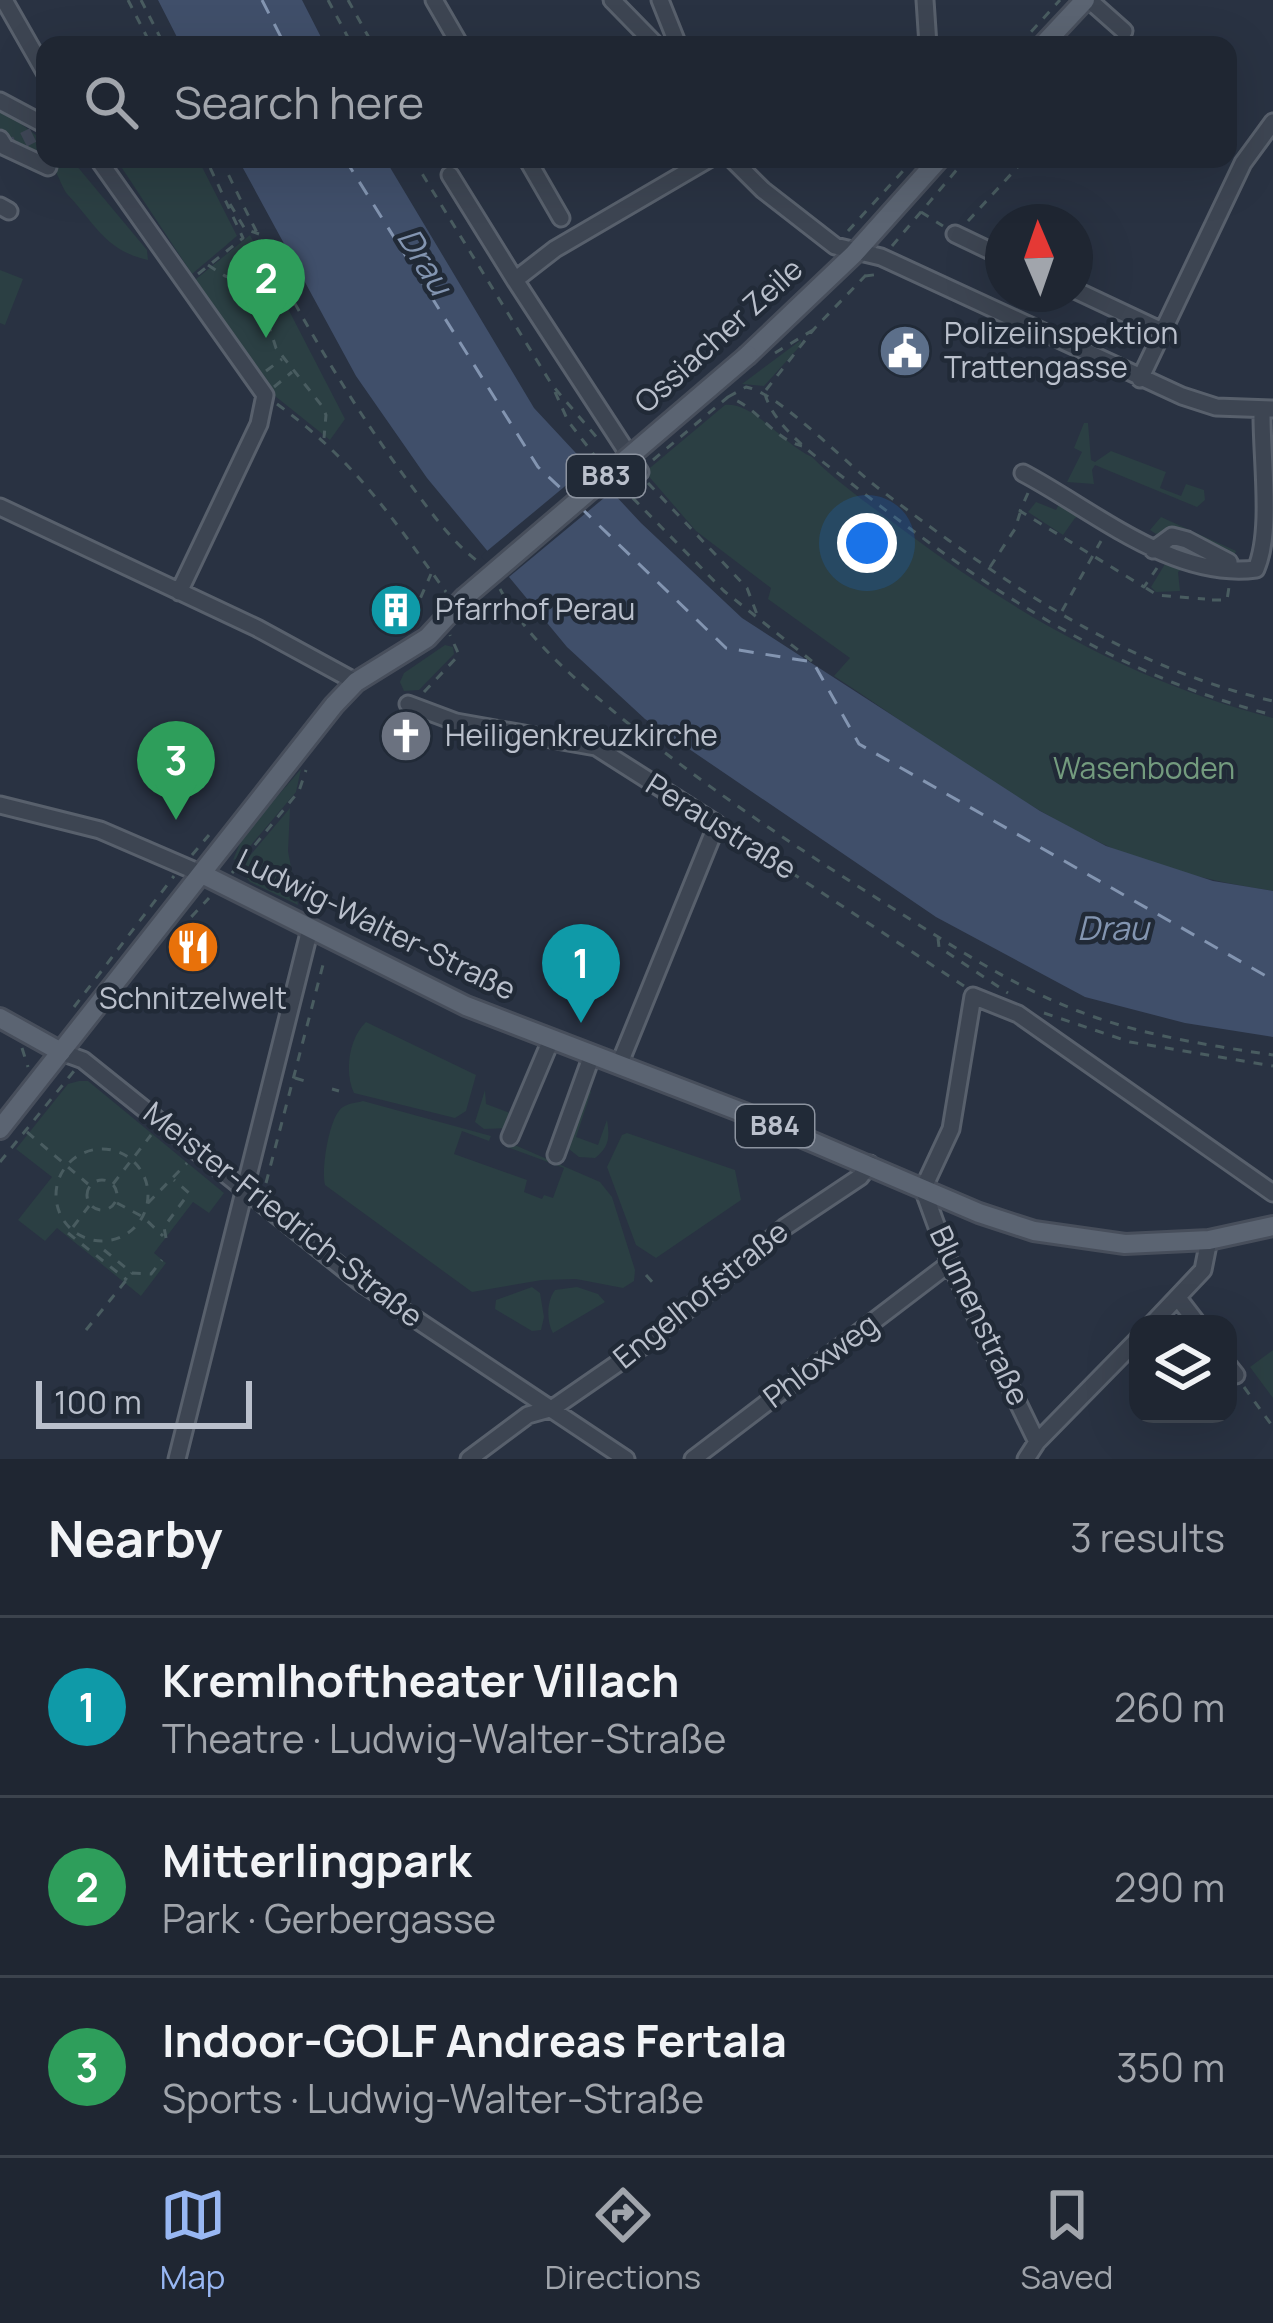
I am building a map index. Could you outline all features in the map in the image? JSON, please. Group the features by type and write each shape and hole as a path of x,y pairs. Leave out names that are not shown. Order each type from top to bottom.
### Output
{"main road":[{"path":"1052,36 1087,0"},
{"name":"Ossiacher Zeile","path":"0,1130 356,682 427,638 456,595 758,356 849,245 930,168"},
{"name":"Ludwig-Walter-Straße","path":"202,874 466,1006 998,1219 1081,1240 1169,1244 1273,1226"},
{"path":"0,1018 61,1052"}],"street":[{"path":"4,0 36,56"},
{"path":"434,0 455,36"},
{"path":"612,0 647,36"},
{"path":"660,0 674,36"},
{"path":"925,0 927,36"},
{"path":"1087,0 1124,31"},
{"path":"0,101 36,126"},
{"path":"1140,379 1243,163 1273,122"},
{"path":"0,139 4,147 36,162"},
{"path":"104,168 260,387 259,424 179,592"},
{"path":"532,168 561,218"},
{"path":"515,280 556,249 694,168"},
{"path":"741,168 835,246 849,245 893,262 1140,379 1216,407 1268,409 1266,552 1256,569 1240,570 1172,536 1159,553 1028,476"},
{"path":"450,175 640,472"},
{"path":"955,235 985,249"},
{"path":"1093,298 1162,331"},
{"path":"0,507 356,682"},
{"name":"Peraustraße","path":"408,704 456,722 596,748 717,824"},
{"name":"Ludwig-Walter-Straße","path":"0,805 100,830 202,874"},
{"path":"619,1065 717,824"},
{"path":"177,1459 310,929"},
{"path":"923,1189 951,1129 974,996 1018,1015 1273,1193"},
{"path":"511,1137 551,1040"},
{"name":"Meister-Friedrich-Straße","path":"61,1052 83,1060 360,1282 626,1459"},
{"path":"556,1155 592,1054"},
{"name":"Engelhofstraße","path":"469,1459 528,1414 553,1408 650,1341 757,1249 860,1177 870,1164"},
{"name":"Blumenstraße","path":"923,1189 950,1263 1037,1442"},
{"path":"1161,1315 1203,1270 1209,1240"},
{"name":"Phloxweg","path":"693,1459 950,1263"},
{"path":"1178,1298 1191,1315"},
{"path":"1026,1459 1129,1348"}],"path":[{"path":"128,0 146,36"},
{"path":"141,0 159,36"},
{"path":"328,0 347,36"},
{"path":"348,0 368,36"},
{"path":"1027,36 1060,0"},
{"path":"193,279 243,238 210,168"},
{"path":"226,168 377,440 461,549 490,571"},
{"path":"419,168 552,385 568,422 603,466"},
{"path":"849,245 863,216 906,168"},
{"path":"896,237 957,168"},
{"path":"919,211 955,235 1017,168"},
{"path":"227,204 233,205 245,229 260,235"},
{"path":"208,265 252,285 276,348 326,415 324,438"},
{"path":"872,269 845,291 769,381 765,399 779,418 819,458 980,580 1127,665 1206,697 1273,715"},
{"path":"758,356 814,329"},
{"path":"260,387 284,358"},
{"path":"260,387 292,372"},
{"path":"260,387 324,438 456,595"},
{"path":"728,397 746,387 765,392 849,466 1060,614 1166,668 1273,701"},
{"path":"640,472 747,587 759,619"},
{"path":"990,569 1015,529 1028,476"},
{"path":"613,477 667,537 814,662"},
{"path":"1020,511 1157,595 1205,599"},
{"path":"1060,614 1111,524"},
{"path":"1144,587 1159,553"},
{"path":"1212,600 1227,600 1240,570"},
{"path":"413,630 410,625 432,572"},
{"path":"501,591 543,647 651,742 812,858 937,936 1033,991 1079,1011 1191,1042 1273,1055"},
{"path":"408,704 459,655 448,633"},
{"path":"234,870 299,791 309,762"},
{"name":"Peraustraße","path":"717,824 895,938 974,996"},
{"path":"62,1022 170,882"},
{"path":"200,906 209,898"},
{"path":"937,936 939,947 1007,993"},
{"path":"266,1184 328,956"},
{"path":"1046,1013 1130,1042 1273,1066"},
{"path":"20,1046 28,1070"},
{"path":"0,1162 74,1071"},
{"path":"293,1077 311,1082"},
{"path":"26,1131 90,1186"},
{"path":"112,1184 152,1133"},
{"path":"127,1280 69,1233 56,1195 66,1164 91,1150 106,1149 134,1161 143,1173 148,1203"},
{"path":"69,1233 106,1241 134,1229 148,1203 188,1162"},
{"path":"104,1180 112,1184 116,1203 104,1211 90,1205 86,1195 90,1186 104,1180"},
{"path":"116,1203 143,1217 166,1238 164,1228 189,1192 173,1180"},
{"path":"69,1233 90,1205"},
{"path":"98,1257 106,1241"},
{"path":"104,1250 133,1273 151,1274 162,1260"},
{"path":"86,1330 133,1273"},
{"path":"646,1275 655,1285"},
{"path":"1237,1377 1273,1426"}],"green space":[{"path":"0,108 36,135 36,155 13,139 0,128"},
{"path":"79,168 147,250 148,260 121,250 102,234 54,170"},
{"path":"122,168 203,168 237,236 192,274"},
{"path":"250,235 345,419 330,440 270,392 190,284"},
{"path":"0,270 23,279 5,325 0,323"},
{"path":"801,340 764,386 742,384"},
{"name":"Wasenboden","path":"725,405 758,417 906,532 1036,619 1173,686 1273,718 1273,891 1186,874 1103,844 999,786 834,676 850,658 768,599 771,588 696,531 645,472"},
{"path":"1088,423 1091,460 1111,451 1166,472 1160,488 1181,496 1186,484 1204,490 1205,500 1197,507 1095,465 1094,484 1067,482 1082,452 1074,448"},
{"path":"1061,500 1084,514 1063,535 1028,512 1036,502 1056,510"},
{"path":"1161,517 1236,551 1234,556 1187,534 1156,534 1150,530"},
{"path":"1165,564 1182,569 1178,572 1180,591 1156,592 1151,587"},
{"path":"445,645 453,647 454,654 419,690 404,691 400,682 404,673"},
{"path":"301,769 296,792 240,858 233,860 243,836"},
{"path":"290,808 288,851 298,905 250,882 241,871"},
{"path":"366,1022 476,1075 466,1111 455,1118 354,1093 350,1056"},
{"path":"534,1057 537,1060 510,1128 484,1129 475,1122 485,1090 486,1104 510,1113"},
{"path":"88,1081 224,1193 209,1213 193,1202 154,1253 166,1263 141,1296 57,1228 45,1241 18,1220 52,1177 16,1149 68,1084"},
{"path":"586,1082 591,1092 576,1137 598,1145 607,1120 608,1126 606,1146 595,1158 579,1157 565,1146"},
{"path":"363,1101 491,1136 489,1141 462,1131 454,1154 527,1180 524,1192 542,1199 544,1195 553,1198 564,1168 507,1147 510,1143 600,1182 612,1197 635,1270 634,1281 623,1288 576,1279 542,1280 472,1292 325,1185 325,1156 338,1112"},
{"path":"627,1133 735,1170 741,1200 656,1258 636,1245 607,1167"},
{"path":"532,1287 540,1293 544,1317 541,1330 532,1331 495,1309 496,1300"},
{"path":"577,1287 598,1294 605,1302 553,1333 548,1317 552,1294"},
{"path":"1273,1350 1273,1398 1250,1367"}],"water":[{"path":"158,0 302,0 320,36 176,36"},
{"name":"Drau","path":"243,168 390,168 534,408 641,523 742,618 1040,811 1106,846 1213,881 1273,891 1273,1037 1185,1023 1085,997 936,917 645,719 567,647 427,478 356,376"}],"pier":[{"path":"593,463 616,488 503,582 481,556"}],"ferry route":[{"path":"262,0 280,36"},
{"path":"351,168 538,467 569,496"},
{"path":"580,507 726,648 813,662 859,744 1273,980"}],"tunnel":[{"path":"3,150 33,135"}],"place":[{"name":"Mitterlingpark","path":"266,338"},
{"name":"Polizeiinspektion Trattengasse","path":"905,351"},
{"name":"Pfarrhof Perau","path":"396,610"},
{"name":"Heiligenkreuzkirche","path":"406,736"},
{"name":"Indoor-GOLF Andreas Fertala","path":"176,820"},
{"name":"Schnitzelwelt","path":"193,947"},
{"name":"Kremlhoftheater Villach","path":"581,1023"}]}
